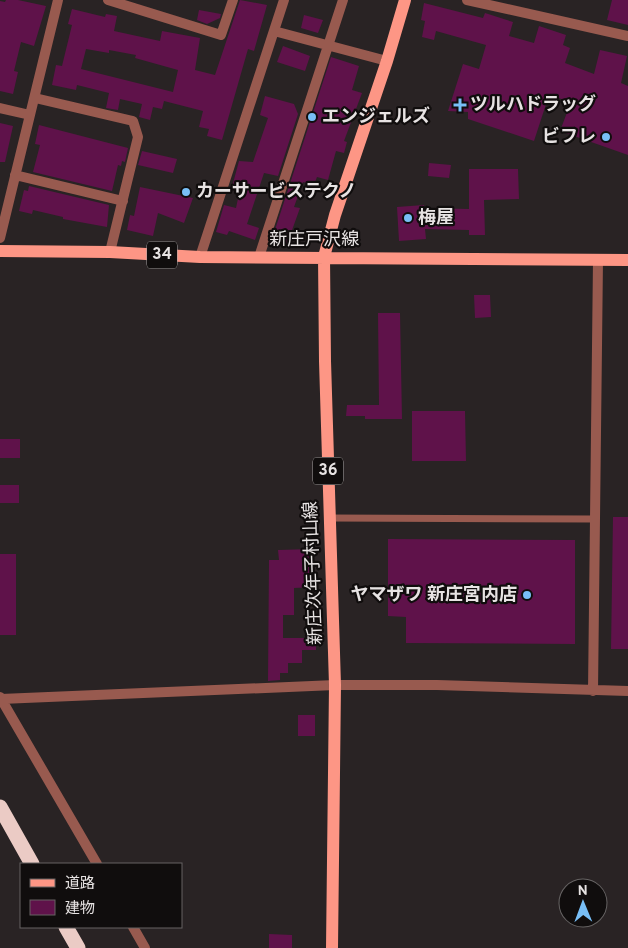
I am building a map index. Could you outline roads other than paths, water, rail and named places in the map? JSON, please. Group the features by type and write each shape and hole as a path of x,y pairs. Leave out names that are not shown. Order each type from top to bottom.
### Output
{"highway":[{"path":"0,807 31,863"},
{"path":"67,928 78,948"}],"main road":[{"name":"新庄次年子村山線","path":"332,948 336,685 329,518 323,284 324,257 335,215 387,62 405,0"},
{"name":"新庄戸沢線","path":"0,251 110,252 200,257 628,260"}],"street":[{"path":"0,238 58,0"},
{"path":"108,0 221,35 234,0"},
{"path":"200,257 284,0"},
{"path":"259,257 343,0"},
{"path":"467,0 628,36"},
{"path":"274,30 387,62"},
{"path":"35,98 132,121 138,137 110,252"},
{"path":"0,108 30,115"},
{"path":"16,175 123,201"},
{"path":"593,691 598,260"},
{"path":"96,863 0,698 336,685 437,685 628,691"},
{"path":"134,928 145,948"}],"lane":[{"path":"329,518 595,519"}],"place":[{"name":"ツルハドラッグ","path":"460,105"},
{"name":"エンジェルズ","path":"312,117"},
{"name":"ビフレ","path":"606,137"},
{"name":"カーサービステクノ","path":"186,192"},
{"name":"梅屋","path":"408,218"},
{"name":"ヤマザワ 新庄宮内店","path":"527,595"}]}
